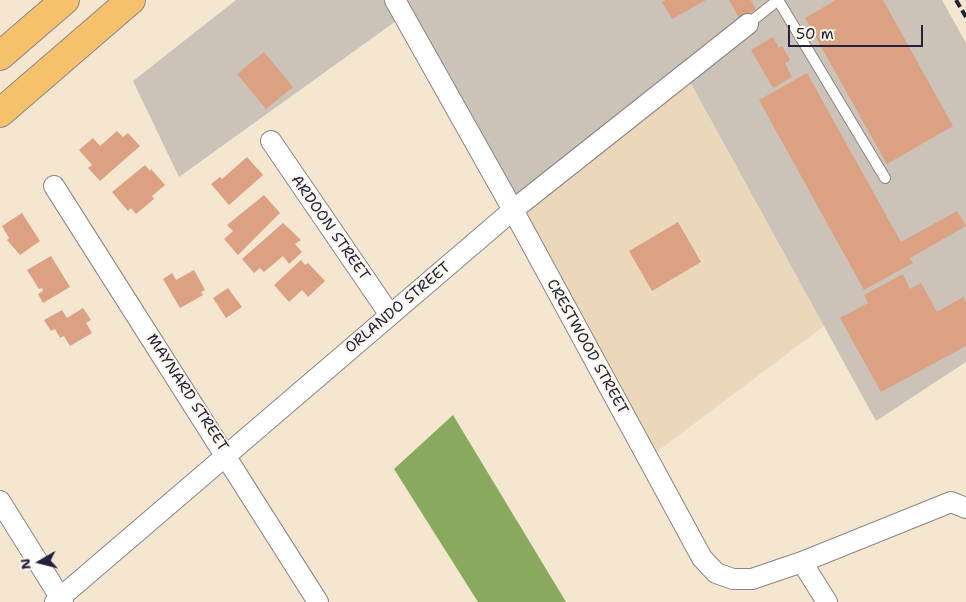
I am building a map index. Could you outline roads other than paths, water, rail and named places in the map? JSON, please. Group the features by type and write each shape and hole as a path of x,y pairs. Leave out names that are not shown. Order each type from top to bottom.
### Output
{"highway":[{"path":"0,56 66,0"},
{"path":"0,113 131,0"}],"street":[{"name":"CRESTWOOD STREET","path":"395,0 513,210 702,558 716,573 733,579 752,579 802,562 951,502 966,508"},
{"name":"ORLANDO STREET","path":"60,601 226,454 513,210 748,24"},
{"name":"ARDOON STREET","path":"271,141 390,315"},
{"name":"MAYNARD STREET","path":"54,186 226,454 318,602"},
{"path":"0,501 60,601"},
{"path":"802,562 827,602"}],"lane":[{"path":"748,24 778,0 885,178"}],"railway":[{"path":"956,0 966,17"}]}
